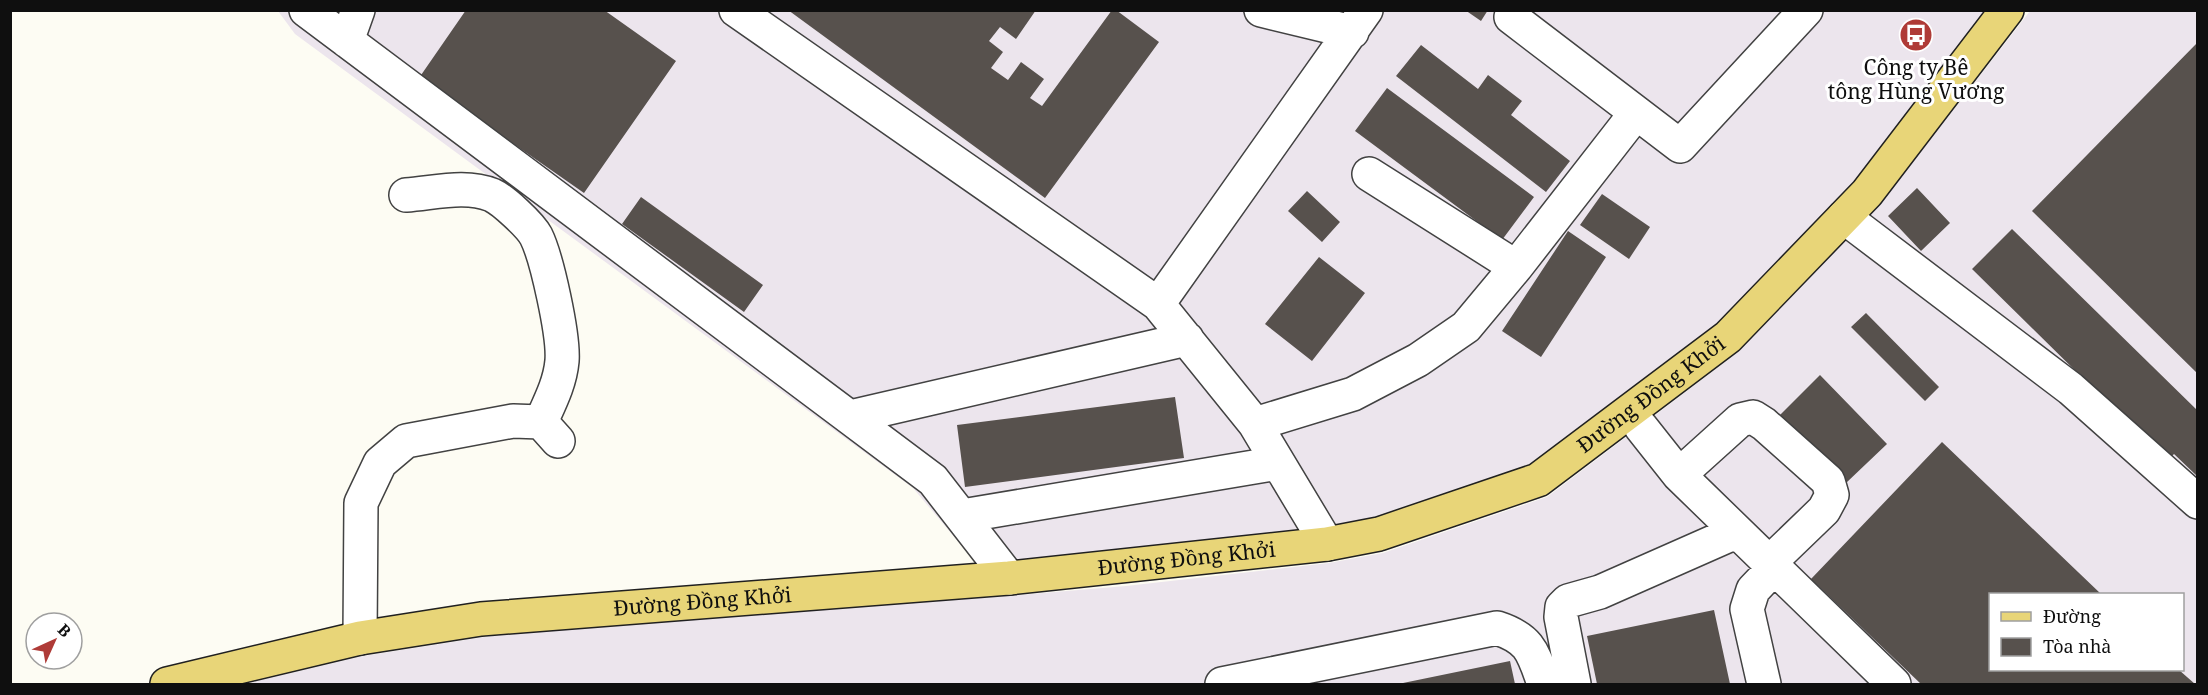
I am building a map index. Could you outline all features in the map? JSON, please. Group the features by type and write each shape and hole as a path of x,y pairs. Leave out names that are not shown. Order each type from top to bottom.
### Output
{"main road":[{"name":"Đường Đồng Khởi","path":"167,684 360,638 482,619 1009,579 1327,544 1379,534 1538,480 1728,338 1867,193 2007,10"}],"lane":[{"path":"306,10 933,480 1009,579"},
{"path":"347,41 358,10"},
{"path":"736,10 1158,304 1255,424 1327,544"},
{"path":"1158,304 1359,21 1261,10"},
{"path":"1511,17 1680,146 1806,10"},
{"path":"1255,424 1353,394 1418,360 1466,327 1516,267 1636,113"},
{"path":"1369,174 1516,267"},
{"path":"360,638 361,503 380,463 406,441 513,421 549,431 562,361 561,339 543,255 535,234 495,196 473,189 406,195"},
{"path":"1844,217 2071,389 2198,502"},
{"path":"850,417 1187,339"},
{"path":"1679,475 1740,420 1753,417 1764,424 1828,482 1832,495 1824,510 1753,590 1747,609 1764,684"},
{"path":"1641,427 1679,475 1894,684"},
{"path":"962,516 1278,463"},
{"path":"1574,684 1561,617 1562,607 1568,601 1600,592 1736,532"},
{"path":"1222,684 1497,628 1515,633 1532,650 1544,684"}],"shaded area":[{"path":"278,11 1985,11 1853,182 1713,327 1529,464 1370,518 1308,529 977,564 913,488 295,34"},
{"path":"2030,11 2197,11 2197,684 245,684 363,656 484,637 646,622 1126,586 1329,563 1383,553 1547,497 1737,353 1882,202"}],"building":[{"path":"466,10 604,10 676,61 584,193 419,78"},
{"path":"788,10 1036,10 1016,39 1000,27 989,41 1003,52 991,68 1008,80 1021,62 1044,79 1030,98 1042,106 1112,10 1116,10 1159,42 1045,198"},
{"path":"1465,10 1488,10 1481,21"},
{"path":"2198,42 2198,374 2032,211"},
{"path":"1421,45 1478,89 1488,75 1522,101 1511,115 1570,161 1546,192 1396,76"},
{"path":"1387,88 1534,197 1502,240 1355,131"},
{"path":"1917,188 1950,223 1921,251 1888,216"},
{"path":"1307,191 1340,222 1322,242 1288,211"},
{"path":"1602,194 1650,227 1629,259 1580,225"},
{"path":"641,197 763,285 744,312 622,224"},
{"path":"2012,229 2198,411 2198,477 2174,454 2167,461 1972,269"},
{"path":"1568,231 1606,257 1541,357 1502,331"},
{"path":"1319,257 1365,293 1312,361 1265,324"},
{"path":"1866,313 1939,387 1925,401 1851,327"},
{"path":"1820,375 1887,444 1846,483 1780,415"},
{"path":"1175,397 1184,458 965,487 957,425"},
{"path":"1942,442 2100,593 1989,593 1989,671 2180,671 2195,684 1921,684 1811,579"},
{"path":"1714,610 1730,684 1597,684 1587,636"},
{"path":"1510,661 1515,684 1403,684 1403,683"}],"place":[{"name":"Công ty Bê tông Hùng Vương","path":"1916,35"}]}
